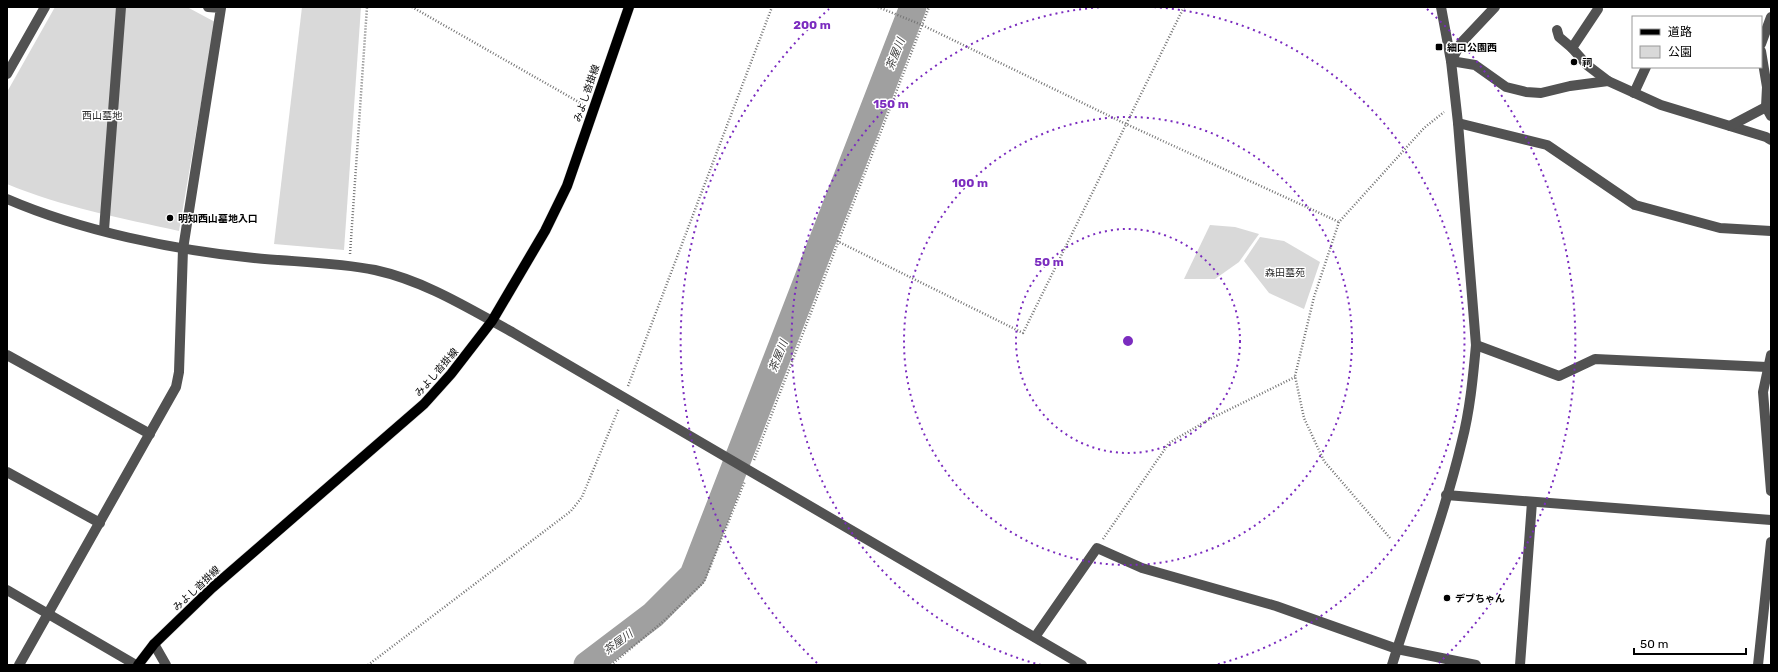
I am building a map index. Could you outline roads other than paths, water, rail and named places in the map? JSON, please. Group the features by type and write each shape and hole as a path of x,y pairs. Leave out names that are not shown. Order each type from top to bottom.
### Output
{"main road":[{"name":"みよし沓掛線","path":"137,665 154,644 212,588 424,404 455,370 492,321 544,231 567,186 592,110 629,7"}],"street":[{"path":"7,74 44,7"},
{"path":"104,230 121,7"},
{"path":"19,665 176,387 179,372 183,249 221,8 208,7"},
{"path":"1392,665 1462,441 1473,379 1476,345 1458,122 1451,60 1442,7"},
{"path":"1451,60 1462,43 1495,7"},
{"path":"1572,48 1598,9"},
{"path":"1762,41 1771,17"},
{"path":"1557,30 1558,37 1572,48 1587,65 1608,81 1661,105 1766,137 1771,140"},
{"path":"1730,126 1769,110 1762,57"},
{"path":"1451,60 1475,65 1506,87 1526,92 1541,93 1570,86 1608,81"},
{"path":"1634,93 1646,68"},
{"path":"1458,122 1547,145 1635,205 1720,228 1771,231"},
{"path":"7,199 80,225 183,249 253,258 349,266 376,270 432,288 492,321 1082,665"},
{"path":"1476,345 1559,376 1595,359 1767,367"},
{"path":"7,355 150,434"},
{"path":"1771,356 1767,367 1763,392 1771,492"},
{"path":"1763,392 1771,406"},
{"path":"7,472 100,523"},
{"path":"1446,495 1771,520"},
{"path":"1520,665 1532,502"},
{"path":"1758,665 1771,542"},
{"path":"1035,637 1097,548 1142,568 1276,606 1397,649 1476,665"},
{"path":"7,590 137,665"},
{"path":"154,644 166,665"}],"waterway":[{"name":"茶屋川","path":"587,665 653,615 693,575 913,7"}],"place":[{"name":"細口公園西","path":"1439,47"},
{"name":"祠","path":"1574,62"},
{"name":"明知西山墓地入口","path":"170,218"},
{"name":"デブちゃん","path":"1447,598"}],"park label":[{"name":"西山墓地","path":"102,115"},
{"name":"森田墓苑","path":"1285,272"}]}
